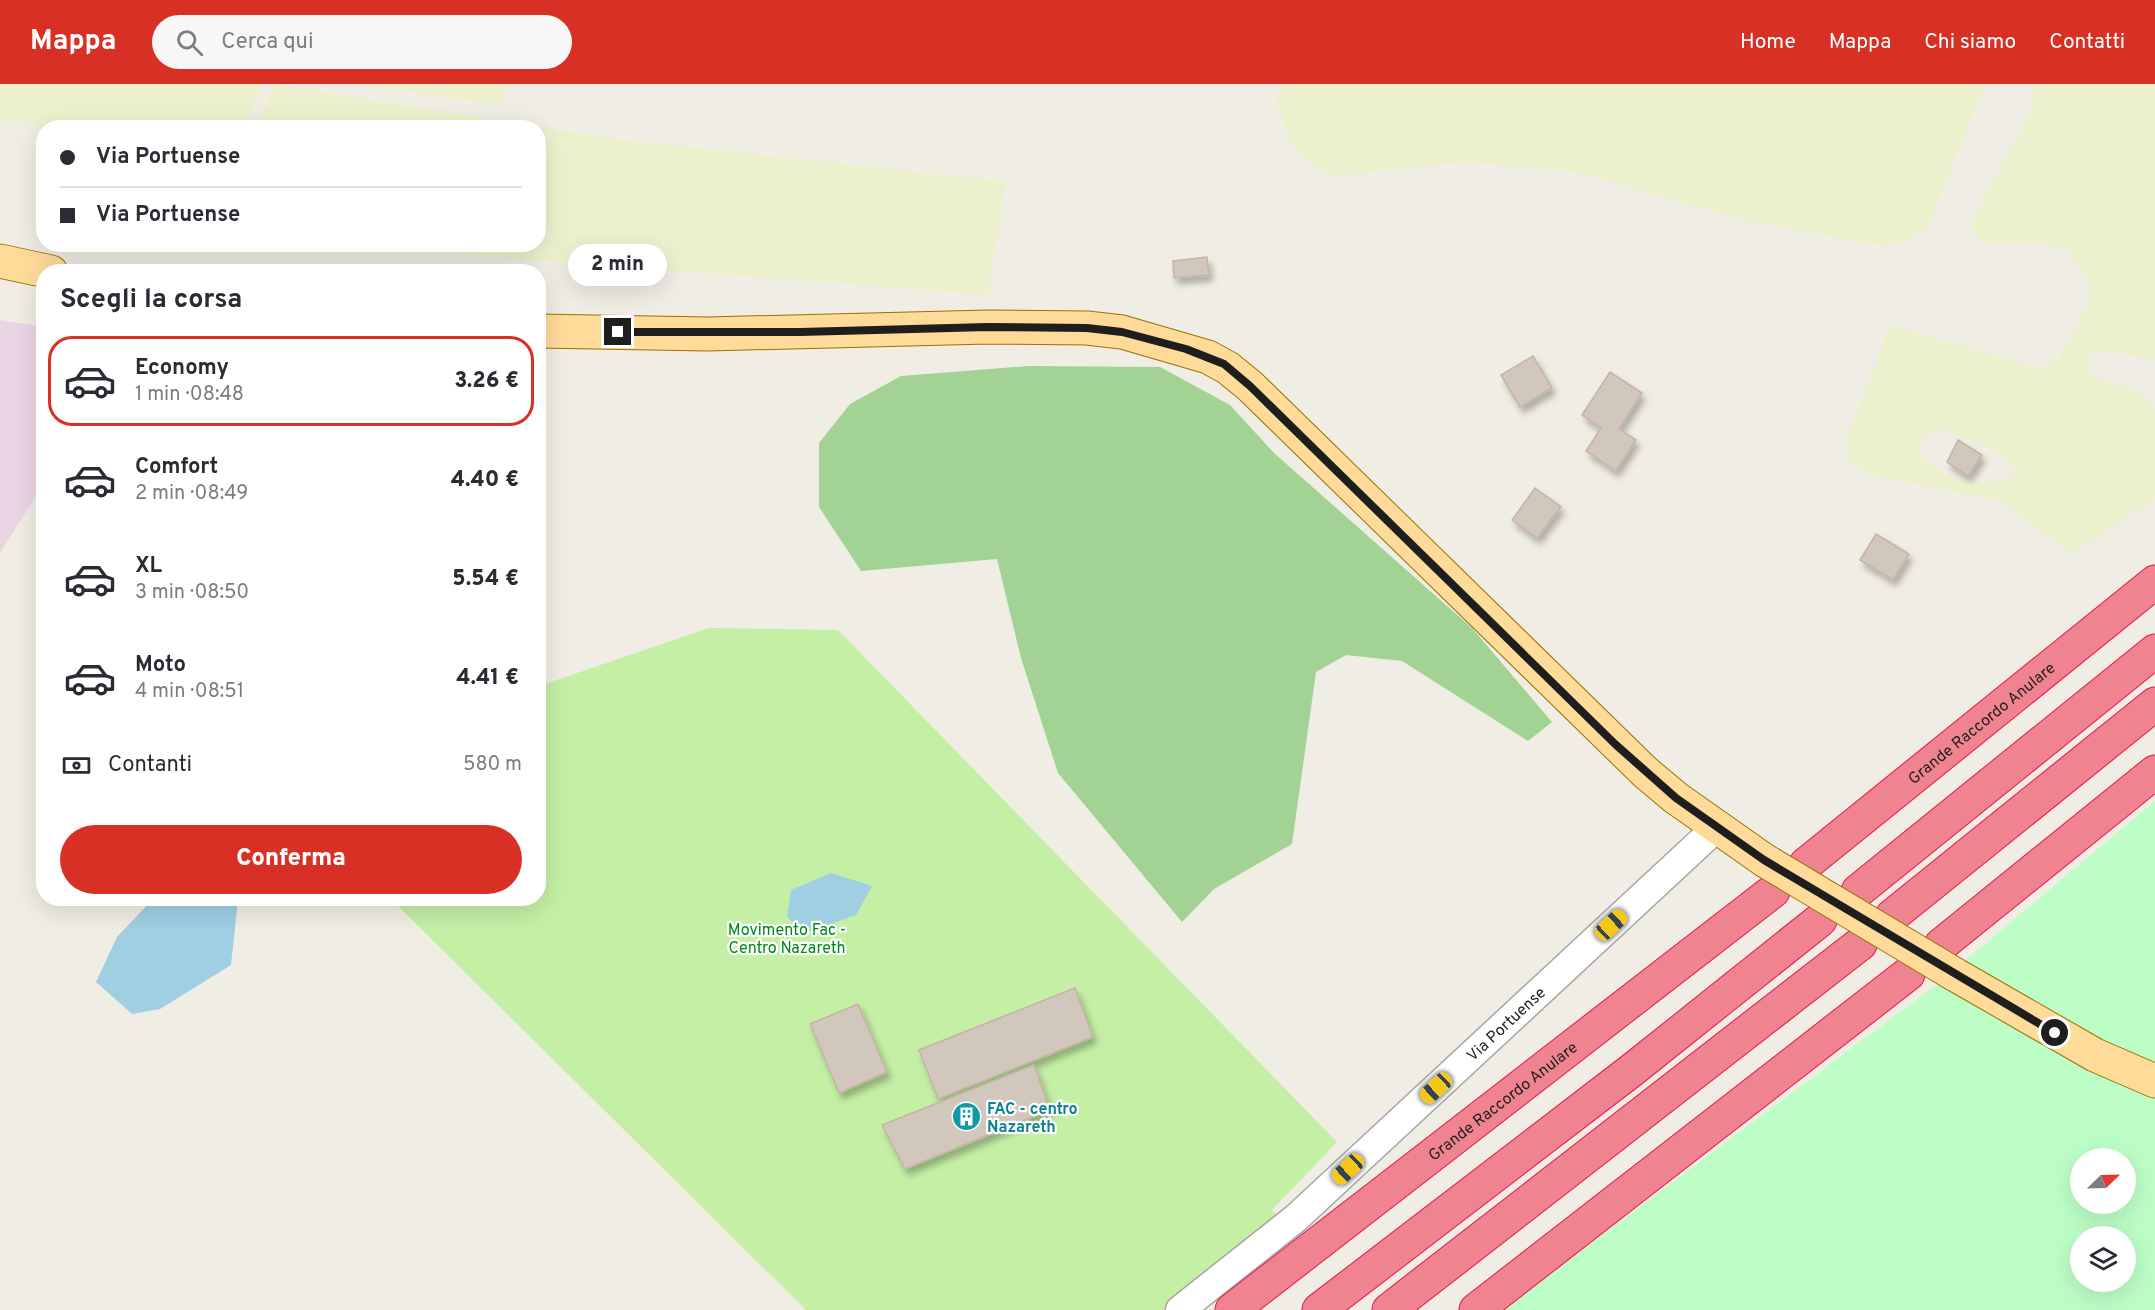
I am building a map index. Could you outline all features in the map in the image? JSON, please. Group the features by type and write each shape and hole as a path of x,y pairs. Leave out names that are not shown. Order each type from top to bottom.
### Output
{"highway":[{"name":"Grande Raccordo Anulare","path":"1806,864 2155,582"},
{"path":"1858,891 2155,651"},
{"path":"1892,916 2155,704"},
{"path":"1947,960 2155,772"},
{"name":"Grande Raccordo Anulare","path":"1232,1310 1773,891"},
{"path":"1320,1310 1632,1070 1820,920"},
{"path":"1389,1310 1860,944"},
{"path":"1476,1310 1908,974"}],"main road":[{"path":"0,261 36,269"},
{"path":"546,331 708,334 988,327 1087,328 1122,332 1186,349 1216,360 1250,386 1615,744 1676,798 1764,860 1947,960 2096,1055 2155,1081"}],"street":[{"name":"Via Portuense","path":"1180,1310 1296,1218 1716,828"}],"shaded area":[{"path":"0,320 36,326 36,496 0,553"}],"green space":[{"path":"0,84 261,84 248,120 36,120 36,127 22,121 0,120"},
{"path":"274,84 498,120 260,120"},
{"path":"354,84 508,84 499,105"},
{"path":"1283,84 1985,84 1928,227 1908,241 1885,246 1751,222 1581,173 1465,162 1337,176 1310,165 1292,146 1276,98"},
{"path":"2033,84 2155,84 2155,361 2109,351 2093,351 2088,357 2088,375 2138,391 2155,409 2155,499 2071,555 2003,502 1870,474 1850,462 1846,441 1890,325 2038,368 2058,360 2089,303 2089,283 2070,251 2046,243 1983,242 1970,225 2033,106","holes":["1943,429 1998,452 2016,469 2007,481 1972,482 1949,477 1917,455 1925,435"]},
{"path":"546,128 616,139 1006,182 988,295 441,252 546,252"},
{"path":"1029,366 1160,367 1230,405 1274,453 1472,628 1552,722 1528,741 1402,661 1346,655 1316,672 1292,844 1214,889 1182,922 1058,773 1021,658 997,559 861,571 819,507 819,443 850,404 901,376"},
{"name":"Movimento Fac - Centro Nazareth","path":"709,628 838,630 1337,1142 1272,1210 1279,1217 1163,1310 806,1310 398,906 546,906 546,684"},
{"path":"2155,801 2155,1310 1502,1310 1936,985"}],"water":[{"path":"831,873 872,886 856,915 802,934 787,916 791,890"},
{"path":"146,906 237,906 231,965 160,1009 132,1014 96,982 117,937"}],"building":[{"path":"1207,257 1209,275 1174,278 1173,261"},
{"path":"1533,356 1552,388 1520,407 1501,375"},
{"path":"1610,372 1642,393 1619,429 1636,440 1616,471 1586,451 1601,428 1582,415"},
{"path":"1958,440 1982,455 1968,476 1947,462"},
{"path":"1535,488 1561,507 1537,538 1512,520"},
{"path":"1876,534 1909,554 1893,580 1860,560"},
{"path":"1075,988 1093,1037 938,1099 919,1050"},
{"path":"858,1004 887,1072 839,1093 810,1024"},
{"name":"FAC - centro Nazareth","path":"1034,1065 1050,1110 905,1169 882,1125"}],"place":[{"name":"FAC - centro Nazareth","path":"966,1117"}],"route":[{"path":"618,332 708,334 988,327 1087,328 1122,332 1186,349 1216,360 1250,386 1391,527 1615,744 1676,798 1764,860 2055,1033"}]}
